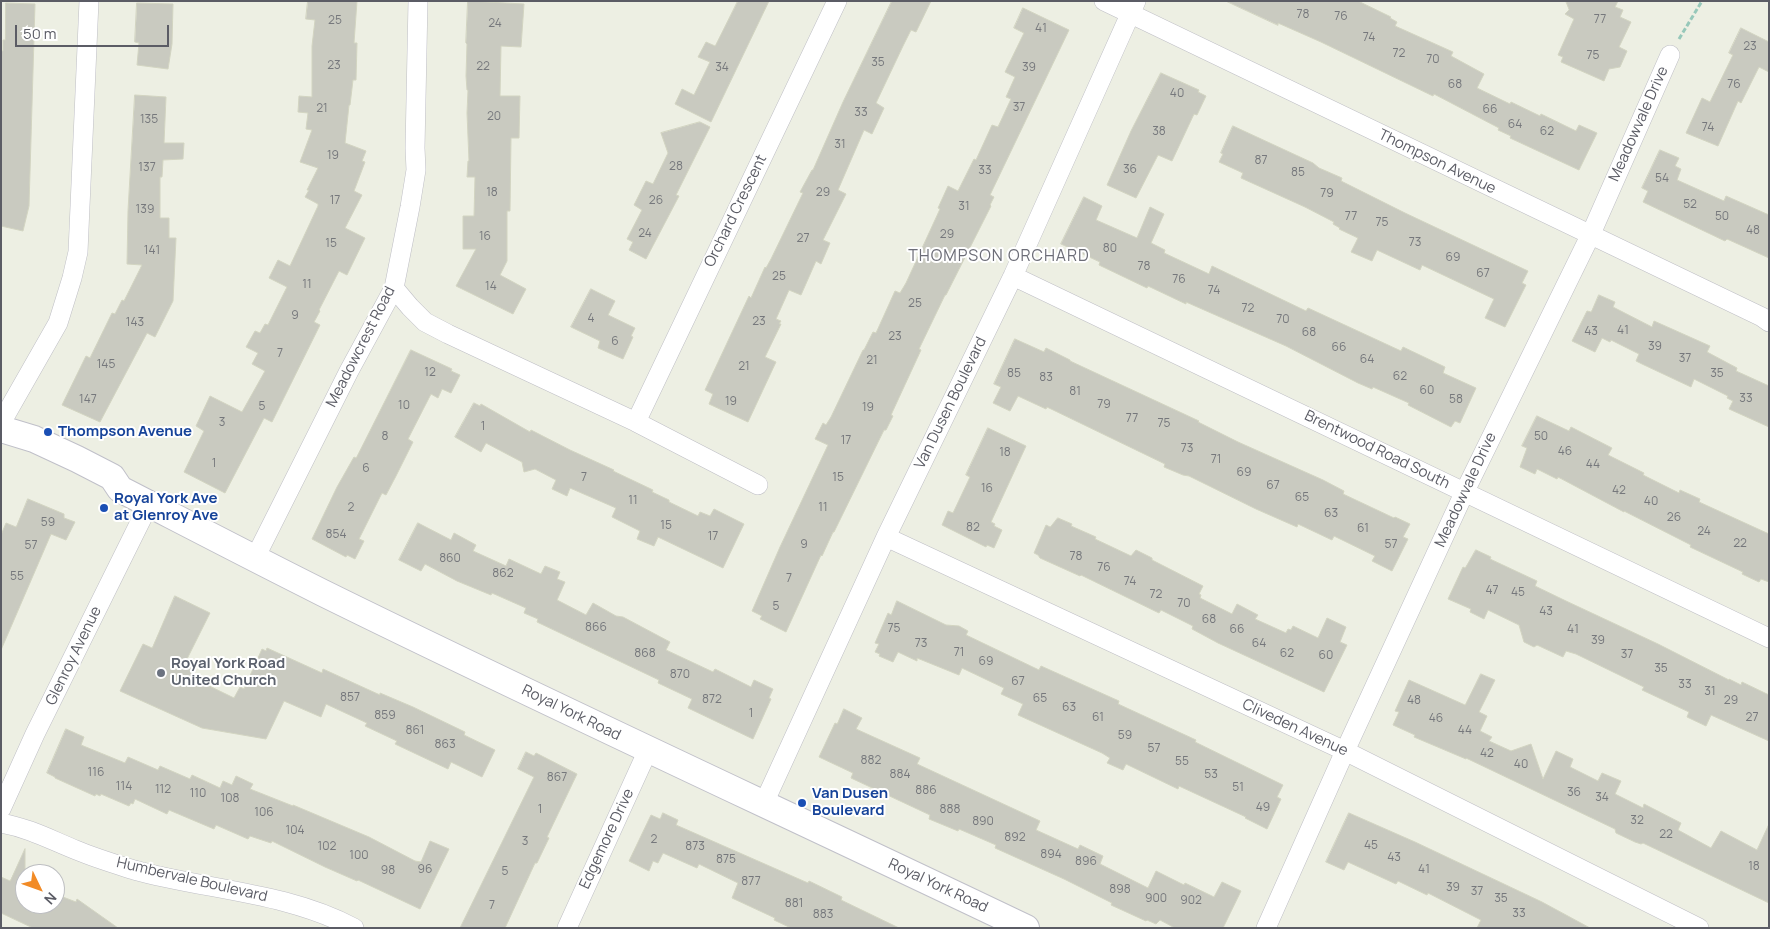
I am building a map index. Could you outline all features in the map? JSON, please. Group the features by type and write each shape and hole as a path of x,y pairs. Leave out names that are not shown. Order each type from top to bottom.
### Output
{"main road":[{"name":"Royal York Road","path":"1,430 34,439 86,464 112,477 120,489 321,592 648,750 1026,928"}],"street":[{"path":"1,422 58,323 78,252 89,1"},
{"name":"Meadowcrest Road","path":"255,558 349,371 394,288 416,170 418,1"},
{"name":"Orchard Crescent","path":"636,422 837,1"},
{"name":"Thompson Avenue","path":"1104,1 1133,8 1590,236 1769,322"},
{"name":"Van Dusen Boulevard","path":"764,803 886,538 1012,276 1133,8"},
{"name":"Meadowvale Drive","path":"1266,928 1465,491 1590,236 1670,55"},
{"name":"Brentwood Road South","path":"1012,276 1769,638"},
{"path":"394,288 425,322 636,422 758,485"},
{"name":"Glenroy Avenue","path":"1,809 34,734 150,504"},
{"name":"Cliveden Avenue","path":"886,538 1345,751 1699,928"},
{"name":"Edgemore Drive","path":"566,928 648,750"},
{"name":"Humbervale Boulevard","path":"1,823 22,827 78,851 133,870 284,901 315,911 354,928"}],"path":[{"path":"1670,55 1702,1"}],"building":[{"path":"308,1 357,1 354,43 357,43 356,80 353,80 345,143 366,151 362,161 365,162 354,191 362,195 345,228 365,238 347,275 339,271 319,310 314,322 320,325 272,422 264,418 225,493 184,472 204,431 196,426 210,396 242,412 265,371 252,364 258,353 246,347 255,331 260,333 265,324 268,325 287,287 269,278 278,260 290,266 318,206 318,204 305,197 318,168 300,162 312,130 306,129 308,113 298,112 299,96 312,97 312,46 315,20 306,19"},
{"path":"468,1 524,4 521,47 501,46 500,96 520,96 519,138 511,138 510,211 507,211 507,261 500,275 526,289 513,314 456,286 476,249 463,249 463,216 474,216 475,177 467,177 469,161 468,90 466,76"},
{"path":"738,1 769,1 711,122 675,104 682,89 694,95 710,62 698,57 706,42 715,46"},
{"path":"892,1 931,1 916,32 911,30 876,103 884,108 872,134 864,130 838,190 846,194 823,240 830,243 821,264 816,261 801,295 789,290 776,319 781,321 779,324 781,324 765,357 776,362 748,422 709,404 713,394 705,390 749,296 751,298 803,193 800,192 813,170 843,102"},
{"path":"1226,1 1358,1 1391,17 1397,22 1395,26 1453,52 1451,56 1484,74 1477,88 1510,104 1511,102 1540,116 1541,114 1576,131 1579,125 1597,133 1579,170 1510,138 1511,136 1498,130 1499,128 1434,94 1433,96 1321,42"},
{"path":"1566,1 1618,1 1615,7 1623,10 1620,17 1631,22 1619,47 1627,51 1620,67 1609,69 1604,81 1561,62 1563,57 1558,55 1574,19 1565,14 1569,10"},
{"path":"6,3 35,4 29,206 23,231 1,226 1,51 3,51 3,40 5,40"},
{"path":"137,3 173,4 172,44 168,69 137,65 139,43 135,42"},
{"path":"1023,8 1069,30 990,195 994,197 991,206 919,349 921,350 891,415 893,416 886,430 884,430 821,555 786,632 760,619 762,616 752,611 828,445 815,439 823,423 826,425 831,417 863,350 873,332 876,333 895,291 900,293 906,283 940,209 938,208 948,186 958,191 974,159 976,160 992,125 998,127 1011,99 1006,97 1015,77 1005,72 1024,33 1014,28"},
{"path":"1741,28 1769,42 1769,72 1759,67 1741,103 1738,101 1718,146 1686,133 1702,98 1710,102 1733,55 1729,53"},
{"path":"1161,73 1199,90 1198,92 1206,96 1197,115 1194,114 1172,161 1158,155 1136,198 1107,185 1131,131"},
{"path":"135,95 166,97 164,143 184,143 183,159 163,160 162,177 160,177 160,218 169,218 169,238 176,238 173,301 155,337 147,333 100,422 62,405 86,356 90,358 112,313 115,314 122,300 124,301 142,265 127,264 128,211"},
{"path":"700,122 710,127 676,195 679,196 646,259 629,250 633,242 627,239 642,210 634,205 646,181 653,184 668,153 661,133"},
{"path":"1233,126 1313,163 1319,168 1342,178 1341,181 1405,213 1528,271 1522,283 1526,285 1505,327 1485,318 1494,299 1422,265 1420,270 1377,250 1372,261 1351,252 1358,238 1339,229 1333,224 1334,222 1305,207 1241,178 1243,173 1219,162"},
{"path":"1660,150 1679,158 1675,166 1681,169 1677,180 1724,201 1726,196 1769,215 1769,258 1727,239 1725,241 1643,202 1648,191 1642,188"},
{"path":"1084,197 1102,206 1096,220 1137,238 1150,207 1164,214 1151,243 1165,250 1164,253 1209,274 1212,266 1306,311 1308,308 1401,351 1403,347 1445,367 1443,373 1476,388 1460,423 1455,421 1451,427 1408,405 1409,403 1373,387 1372,389 1358,383 1286,346 1186,302 1186,304 1148,286 1147,288 1099,265 1100,262 1061,244"},
{"path":"591,289 615,301 608,315 635,328 623,359 598,348 600,341 571,327"},
{"path":"1599,295 1615,302 1613,307 1652,327 1654,321 1710,346 1707,352 1737,368 1736,371 1769,386 1769,427 1729,409 1733,401 1727,398 1728,396 1694,379 1691,387 1642,364 1636,361 1639,354 1611,340 1610,342 1602,338 1595,352 1572,341 1587,311 1591,312"},
{"path":"1015,339 1044,352 1046,348 1199,421 1238,442 1323,480 1344,491 1343,494 1410,524 1403,537 1408,539 1392,571 1372,561 1375,556 1334,536 1332,540 1298,524 1297,527 1256,509 1189,476 1164,467 1165,464 1047,407 1046,409 1018,396 1010,411 993,403 1001,387 994,384"},
{"path":"411,350 452,369 451,371 460,375 451,393 442,389 438,398 431,394 408,439 413,442 386,495 382,493 359,539 364,541 355,559 347,555 346,557 312,539 337,487 354,457 356,458"},
{"path":"474,403 480,406 481,404 530,432 531,430 614,470 653,490 652,492 669,500 669,502 698,516 700,512 710,516 714,509 744,524 723,568 658,537 654,546 637,539 640,531 612,517 616,508 570,488 567,496 552,489 556,480 535,469 524,472 522,462 486,443 481,452 455,437"},
{"path":"1537,416 1569,431 1571,427 1612,448 1608,455 1644,473 1643,475 1679,493 1680,490 1700,499 1699,502 1769,534 1769,582 1761,579 1759,582 1742,574 1743,572 1690,547 1691,545 1558,477 1557,479 1537,469 1535,474 1520,467 1527,448 1522,446"},
{"path":"988,428 1026,446 991,522 1002,530 994,548 987,545 986,547 942,525 948,511 953,513 970,477 966,475"},
{"path":"28,499 64,514 64,518 75,522 66,540 51,534 1,650 1,535 6,523 16,527"},
{"path":"1058,518 1096,537 1095,539 1131,556 1136,550 1203,586 1199,594 1201,595 1200,598 1232,614 1237,604 1258,615 1255,619 1286,633 1293,626 1318,638 1327,618 1346,627 1340,642 1347,645 1324,692 1218,643 1192,629 1193,626 1161,610 1159,613 1081,575 1040,558 1034,553 1046,525 1050,527"},
{"path":"418,523 451,540 454,533 476,545 473,551 506,566 509,559 541,574 545,566 560,572 557,579 565,582 557,600 586,615 593,603 670,642 666,650 713,672 715,669 751,687 754,680 773,689 769,698 771,699 753,739 688,708 692,699 658,683 659,680 537,622 538,619 524,613 526,608 492,593 491,595 457,581 425,564 421,571 399,560"},
{"path":"1476,550 1491,557 1490,559 1537,581 1535,586 1729,680 1741,685 1742,682 1769,695 1769,741 1711,715 1706,726 1687,717 1689,712 1642,690 1644,687 1576,654 1566,651 1563,657 1537,645 1534,647 1524,642 1519,625 1488,610 1484,619 1470,612 1471,609 1448,599 1463,567 1465,568"},
{"path":"175,596 210,613 185,663 192,667 195,679 234,698 240,687 244,689 262,649 266,651 267,648 322,673 323,669 380,695 380,693 413,707 465,732 464,735 495,750 482,777 451,762 448,769 395,744 397,741 365,726 367,723 326,704 321,717 284,701 266,739 202,728 120,691 143,644 152,648"},
{"path":"897,601 946,625 959,626 968,631 966,635 1039,670 1041,666 1119,701 1118,704 1196,740 1195,742 1283,785 1277,797 1281,799 1267,829 1246,817 1179,786 1178,789 1126,764 1123,770 1107,763 1110,758 1102,753 1018,715 1023,704 1001,694 1004,688 962,668 959,675 917,658 917,661 898,652 893,662 879,656 880,654 875,652 879,644 875,643 888,613 891,615"},
{"path":"1481,674 1495,680 1479,712 1487,716 1480,731 1492,737 1489,741 1511,751 1531,744 1543,779 1556,751 1573,759 1570,767 1598,781 1602,773 1621,781 1615,794 1643,808 1644,804 1681,823 1678,830 1711,848 1721,831 1757,850 1769,824 1769,903 1643,843 1635,842 1616,833 1615,829 1466,758 1414,737 1415,735 1393,725 1399,712 1395,711 1409,680 1465,705"},
{"path":"844,709 862,718 856,729 920,758 917,764 1040,821 1036,830 1078,849 1080,845 1103,856 1100,864 1148,888 1156,871 1214,897 1222,882 1241,891 1223,928 1175,928 1160,920 1156,924 1146,921 1111,905 1112,903 1064,879 995,848 996,845 959,829 958,831 929,819 930,815 851,778 853,773 819,757 835,723 837,724"},
{"path":"66,729 84,737 81,745 125,763 128,757 158,770 160,766 190,779 192,775 220,788 223,781 232,785 236,776 253,784 250,789 369,837 415,861 421,862 430,841 449,849 420,909 272,841 271,843 250,836 248,839 216,825 214,829 169,810 167,814 135,799 133,804 131,803 129,806 101,794 100,796 96,794 95,796 55,778 47,773"},
{"path":"526,752 534,756 536,753 577,774 547,837 549,838 537,863 535,863 505,928 460,928 534,777 518,769"},
{"path":"663,813 678,820 676,825 808,883 809,881 842,897 841,900 899,928 791,928 774,920 775,918 732,898 738,883 699,864 697,868 663,853 658,863 653,861 649,871 629,861 651,815 660,819"},
{"path":"1349,813 1542,902 1590,928 1477,928 1481,920 1428,893 1427,895 1398,881 1396,884 1348,862 1344,870 1326,862"},
{"path":"25,849 25,864 18,864"},
{"path":"15,870 15,914 65,914 65,898 76,902 77,899 118,928 33,928 1,913 1,877 10,881"}],"place":[{"name":"Thompson Avenue","path":"48,432"},
{"name":"Royal York Ave at Glenroy Ave","path":"104,508"},
{"name":"Royal York Road United Church","path":"161,673"},
{"name":"Van Dusen Boulevard","path":"802,803"}],"district":[{"name":"THOMPSON ORCHARD","path":"999,257"}]}
